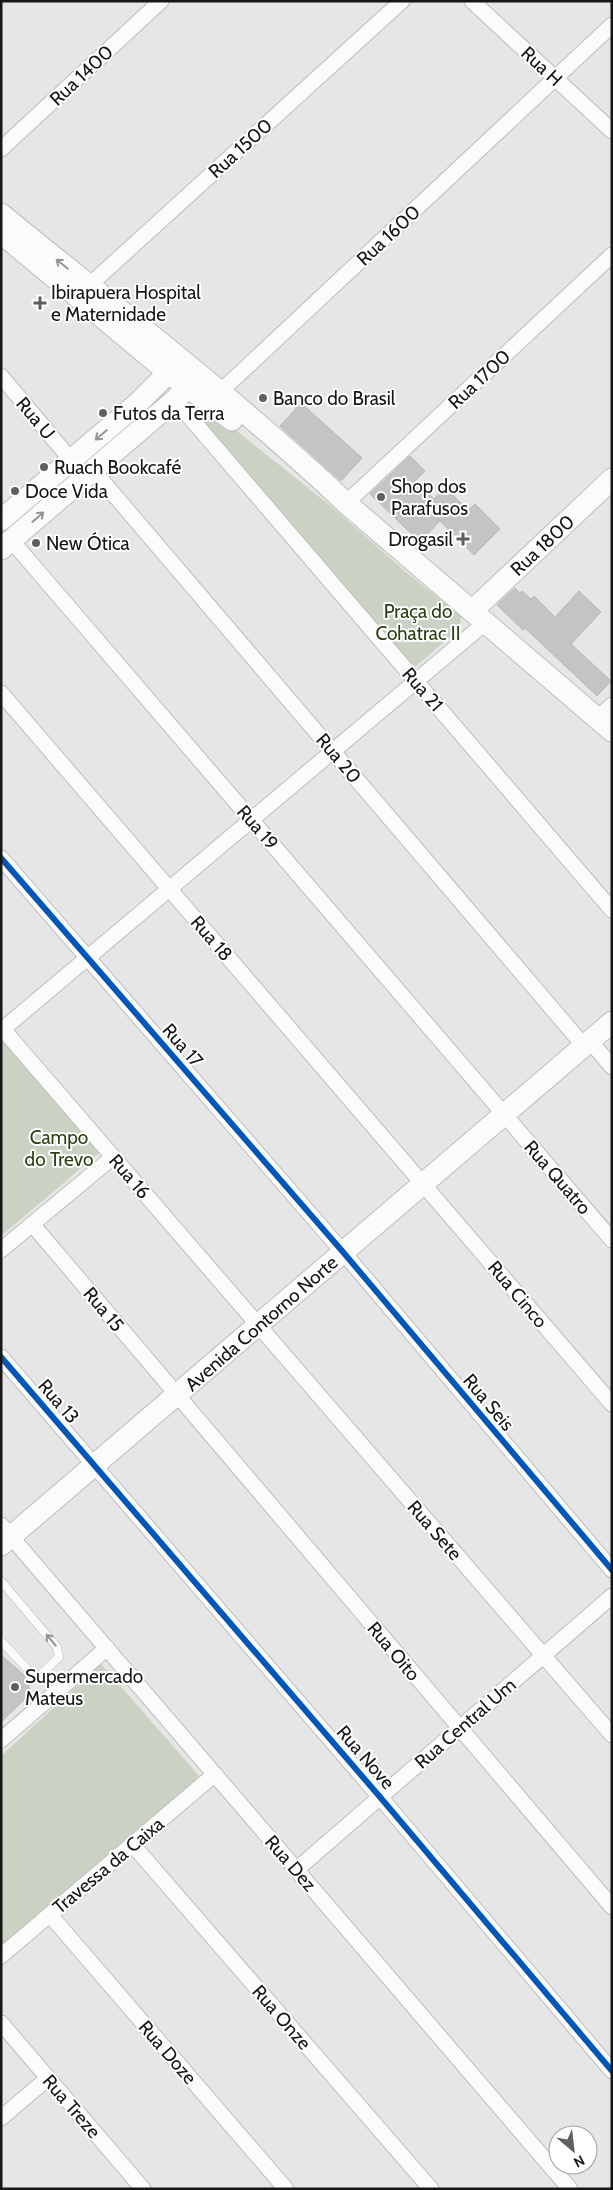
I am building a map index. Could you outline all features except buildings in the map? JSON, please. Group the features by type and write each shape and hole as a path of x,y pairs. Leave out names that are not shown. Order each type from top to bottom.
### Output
{"main road":[{"path":"1,214 83,291 122,333 149,375 149,386 138,403"},
{"path":"1,233 83,291 175,366 187,387 346,504"},
{"path":"122,333 175,366"},
{"path":"1,520 138,403 175,366"},
{"path":"187,387 220,392 346,504 478,617 607,718"},
{"path":"6,544 187,387"},
{"name":"Rua 1800","path":"478,617 612,479"},
{"name":"Avenida Contorno Norte","path":"5,1536 95,1465 612,1022"}],"street":[{"name":"Rua 1400","path":"1,149 161,1"},
{"name":"Rua 1500","path":"83,291 402,1"},
{"name":"Rua H","path":"472,1 612,131"},
{"path":"556,79 612,25"},
{"name":"Rua 1600","path":"220,392 556,79"},
{"name":"Rua 1700","path":"346,504 612,255"},
{"name":"Rua U","path":"1,376 71,460"},
{"name":"Rua 21","path":"187,387 416,681 612,910"},
{"name":"Rua 20","path":"93,470 333,751 587,1043 612,1067"},
{"name":"Rua 19","path":"6,544 252,820 504,1114"},
{"path":"2,1028 88,958 416,681 478,617"},
{"name":"Rua 18","path":"1,693 424,1183"},
{"name":"Rua 17","path":"1,858 343,1252"},
{"name":"Rua 16","path":"2,1028 258,1326"},
{"name":"Rua Quatro","path":"504,1114 612,1240"},
{"path":"1,1250 113,1157"},
{"name":"Rua Cinco","path":"424,1183 612,1404"},
{"name":"Rua 15","path":"32,1224 177,1395"},
{"name":"Rua Seis","path":"343,1252 612,1570"},
{"name":"Rua Sete","path":"258,1326 612,1735"},
{"name":"Rua 13","path":"1,1357 95,1465"},
{"name":"Rua Oito","path":"177,1395 612,1907"},
{"name":"Rua Nove","path":"95,1465 612,2071"},
{"name":"Rua Dez","path":"5,1536 107,1648 570,2189"},
{"name":"Rua Central Um","path":"296,1870 612,1596"},
{"path":"1,1740 107,1648"},
{"name":"Travessa da Caixa","path":"1,1956 215,1774"},
{"name":"Rua Onze","path":"132,1844 432,2189"},
{"name":"Rua Doze","path":"50,1914 286,2189"},
{"name":"Rua Treze","path":"1,2023 143,2189"},
{"path":"1,2118 48,2078"}],"lane":[{"path":"1,1581 57,1647 59,1657 40,1675 34,1677 1,1641"}],"green space":[{"name":"Praça do Cohatrac II","path":"198,400 332,507 406,572 461,616 460,628 415,667 302,544 191,409"},
{"name":"Campo do Trevo","path":"1,1039 100,1152 1,1236"},
{"path":"101,1664 201,1778 1,1947 1,1756"}],"cycle path":[{"path":"1,858 343,1252 612,1570"},
{"path":"1,1357 380,1797 612,2071"}],"place":[{"name":"Ibirapuera Hospital e Maternidade","path":"40,303"},
{"name":"Banco do Brasil","path":"263,398"},
{"name":"Futos da Terra","path":"103,413"},
{"name":"Ruach Bookcafé","path":"44,467"},
{"name":"Doce Vida","path":"15,491"},
{"name":"Shop dos Parafusos","path":"381,497"},
{"name":"Drogasil","path":"463,539"},
{"name":"New Ótica","path":"36,543"},
{"name":"Supermercado Mateus","path":"15,1687"}]}
